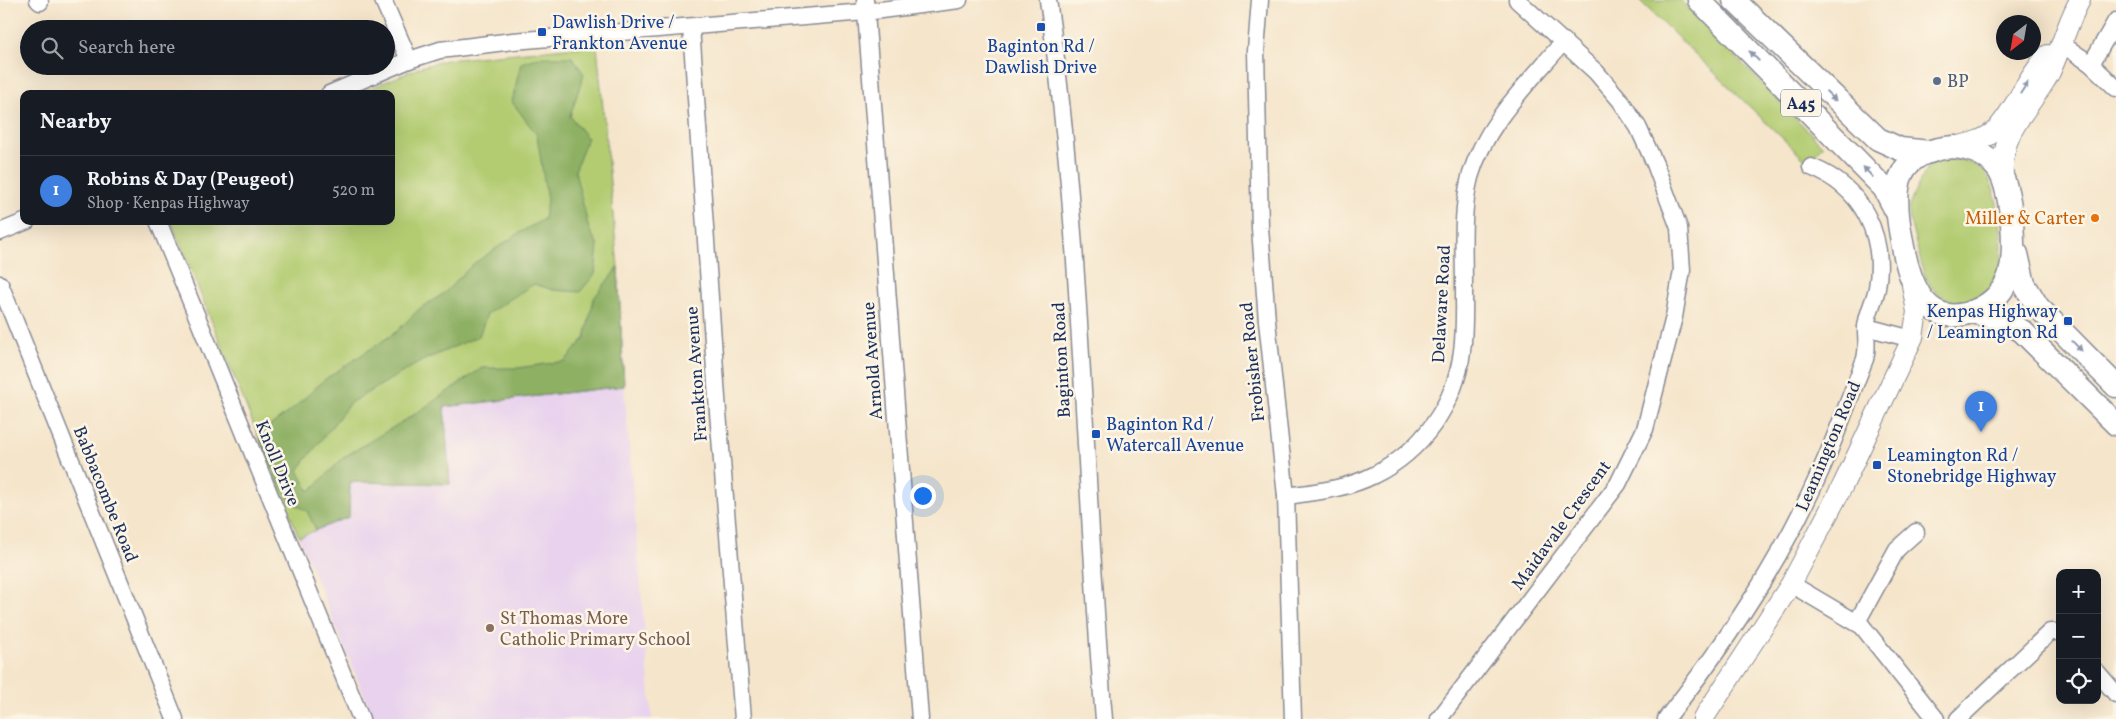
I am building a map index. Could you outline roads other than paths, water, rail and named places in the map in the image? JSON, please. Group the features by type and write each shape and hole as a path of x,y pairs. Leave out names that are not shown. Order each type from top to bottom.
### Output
{"highway":[{"name":"A45","path":"1699,0 1884,188 1896,211"},
{"name":"A45","path":"1734,0 1878,139 1900,149 1930,152"},
{"path":"2116,386 2030,296 2022,277 2003,176 1990,160 1980,153 1954,147 1930,152 1911,162 1903,171 1897,187 1896,211 1912,285 1918,294 1933,309 1999,318 2022,331 2116,424"},
{"path":"1963,314 1992,302 2009,277 2012,267 2012,231"}],"main road":[{"path":"2003,176 2002,163 2006,139 2051,70 2060,43 2080,0"},
{"path":"1954,147 1971,143 1997,128 2039,65 2060,43"},
{"name":"Leamington Road","path":"1703,719 1791,584 1843,485 1913,338 1917,312 1912,285"},
{"path":"1913,338 1931,324 1963,314"}],"street":[{"path":"383,0 392,20"},
{"path":"395,66 452,48 691,27 865,6 959,0"},
{"name":"Baginton Road","path":"1048,0 1069,169 1095,618 1104,719"},
{"name":"Frobisher Road","path":"1260,0 1256,68 1260,228 1267,321 1286,496 1293,719"},
{"name":"Maidavale Crescent","path":"1442,718 1618,484 1638,445 1649,415 1678,300 1682,270 1682,242 1676,214 1638,128 1620,100 1596,72 1518,0"},
{"name":"Arnold Avenue","path":"865,6 920,719"},
{"path":"2091,64 2116,21"},
{"name":"Frankton Avenue","path":"691,27 717,402 743,719"},
{"path":"395,28 409,60"},
{"name":"Delaware Road","path":"1286,496 1337,487 1373,476 1402,458 1419,444 1441,413 1452,392 1462,352 1465,202 1477,155 1498,118 1564,41"},
{"path":"2060,43 2091,64 2116,88"},
{"path":"338,90 373,75"},
{"name":"Leamington Road","path":"1666,719 1732,632 1795,525 1821,471 1868,348 1866,327 1877,288 1878,248 1874,227 1866,213 1846,189 1823,171 1811,167"},
{"path":"0,232 20,224"},
{"name":"Knoll Drive","path":"160,225 361,719"},
{"name":"Babbacombe Road","path":"0,284 6,317 175,719"},
{"path":"1866,327 1913,338"},
{"path":"1857,622 1896,549 1916,532"},
{"path":"1791,584 1857,622 1936,719"},
{"path":"1958,719 2050,632 2056,631"},
{"path":"2101,677 2116,694"}],"place":[{"name":"Baginton Rd / Dawlish Drive","path":"1041,27"},
{"name":"Dawlish Drive / Frankton Avenue","path":"542,32"},
{"name":"BP","path":"1937,81"},
{"name":"Miller & Carter","path":"2095,218"},
{"name":"Kenpas Highway / Leamington Rd","path":"2068,321"},
{"name":"Robins & Day (Peugeot)","path":"1981,432"},
{"name":"Baginton Rd / Watercall Avenue","path":"1096,434"},
{"name":"Leamington Rd / Stonebridge Highway","path":"1877,465"},
{"name":"St Thomas More Catholic Primary School","path":"490,628"}]}
